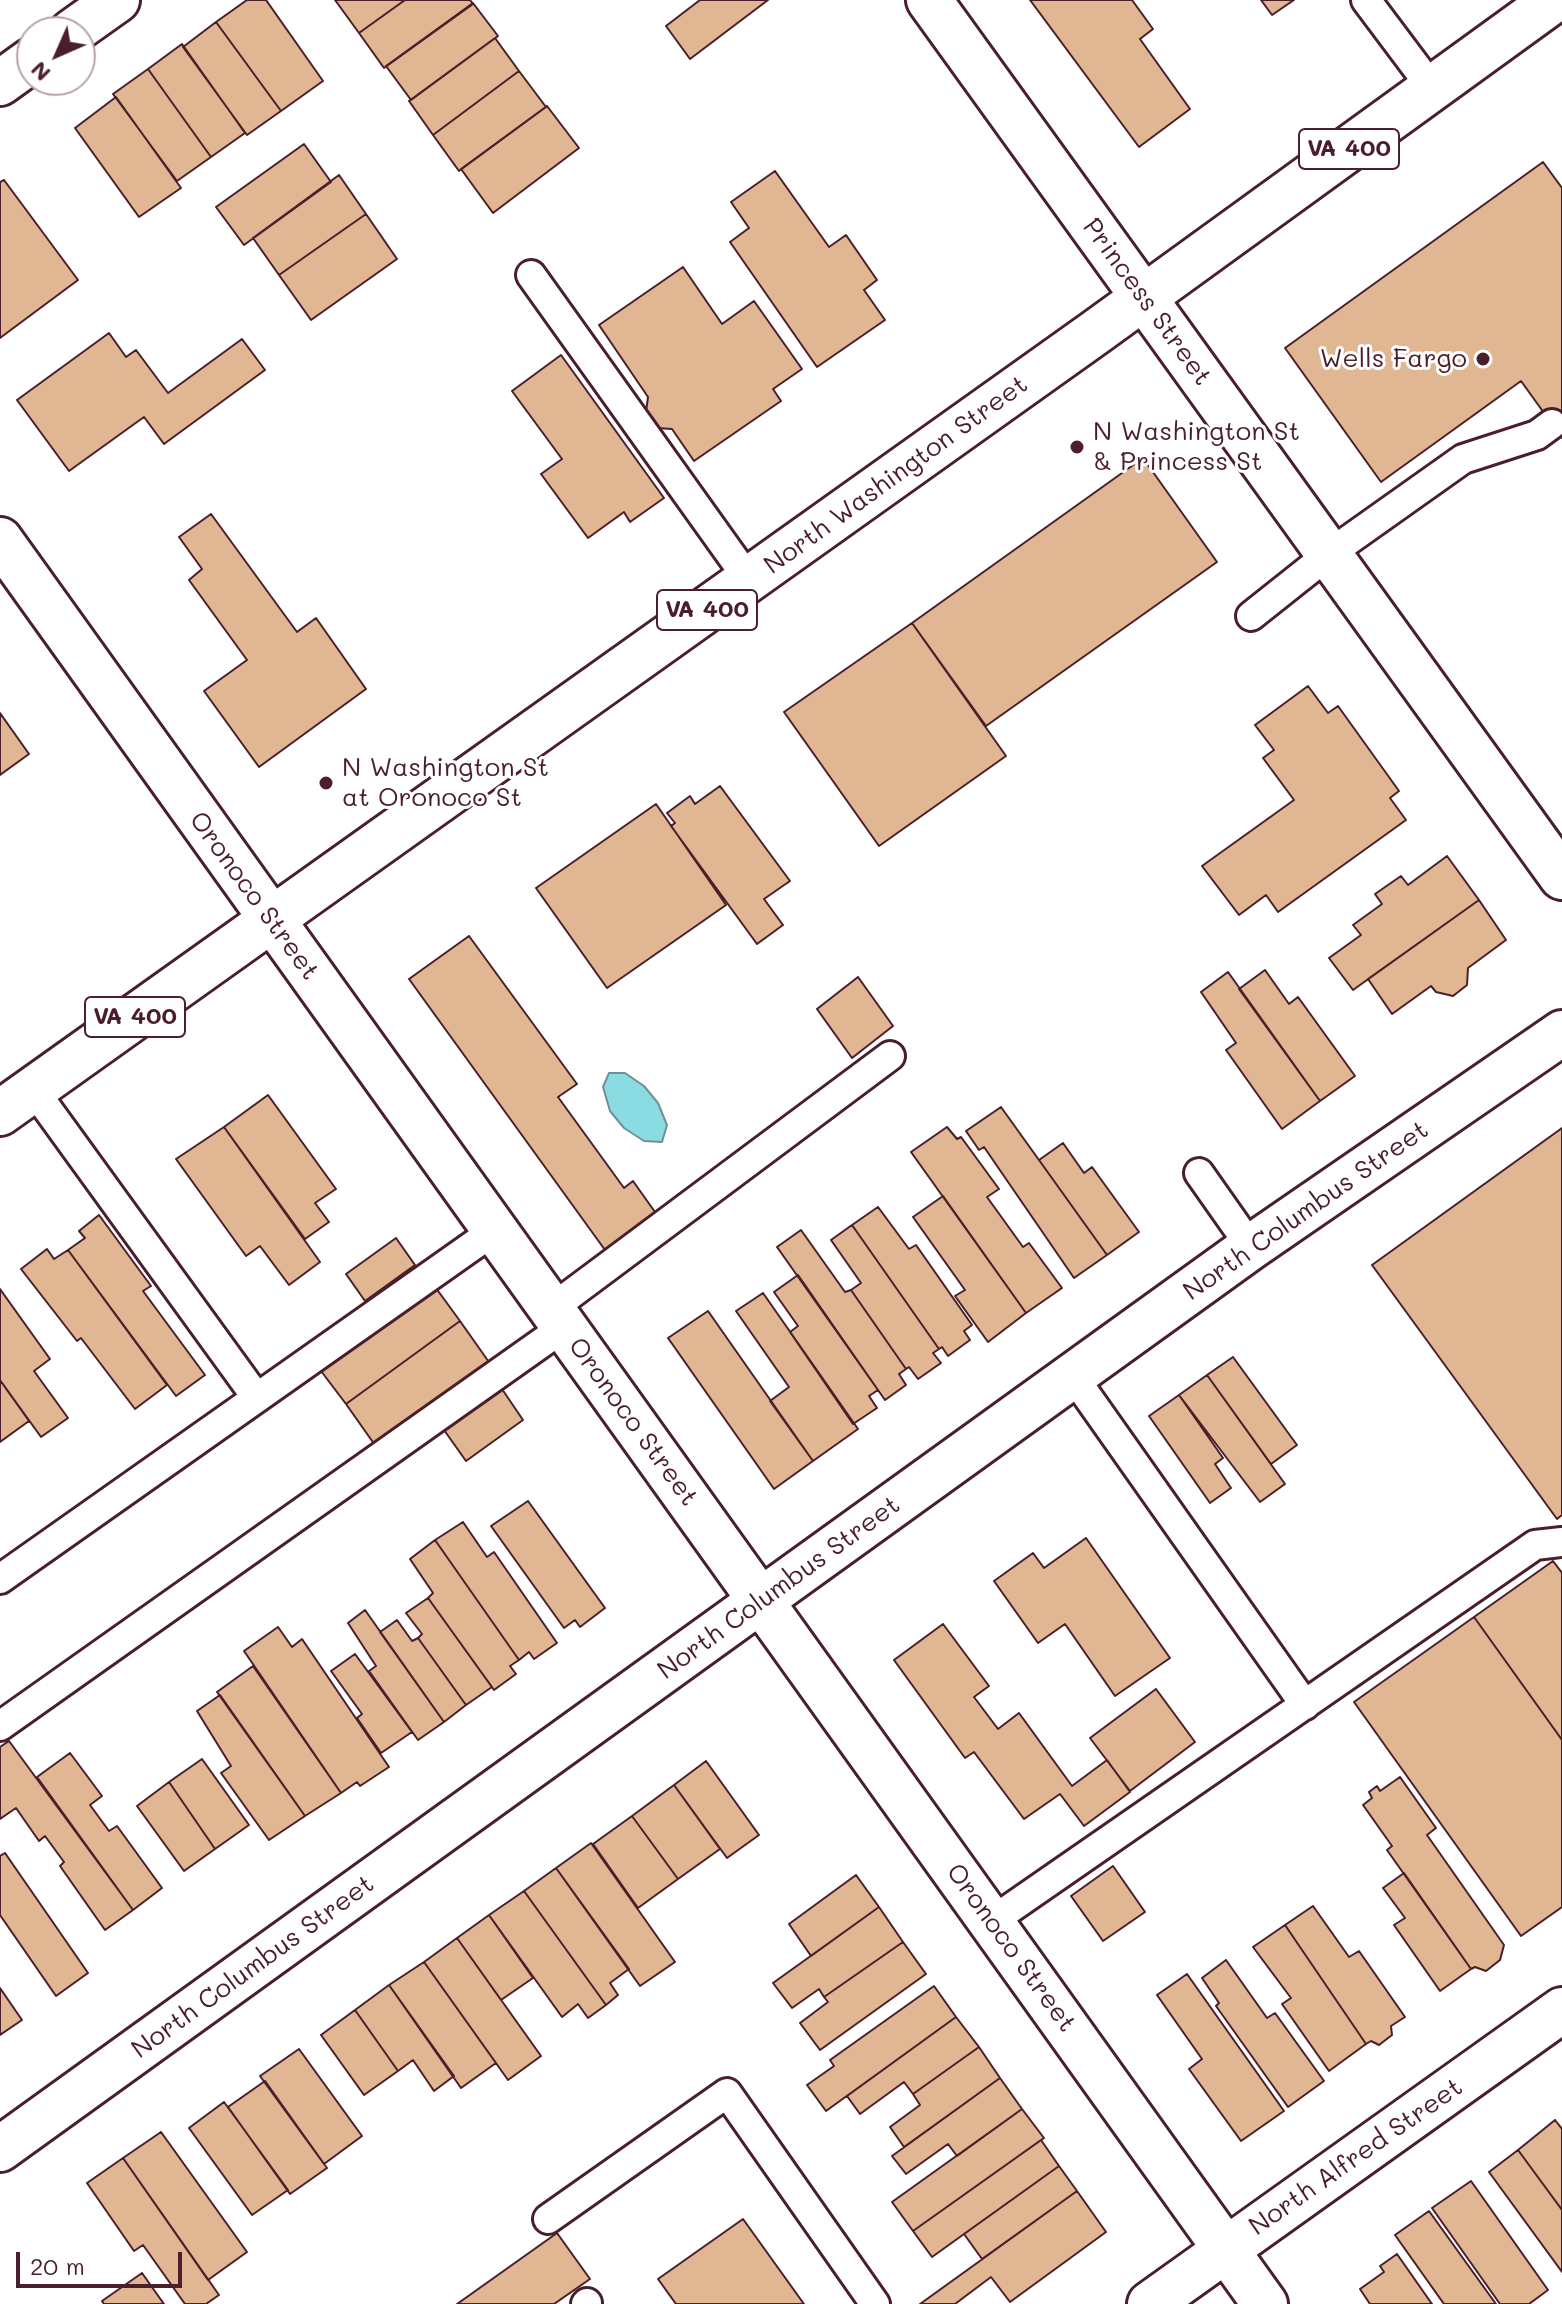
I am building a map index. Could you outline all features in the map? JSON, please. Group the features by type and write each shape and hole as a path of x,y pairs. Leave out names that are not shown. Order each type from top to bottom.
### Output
{"street":[{"path":"94,16 117,0"},
{"name":"Princess Street","path":"929,0 1562,877"},
{"name":"North Washington Street","path":"16,1101 1143,298 1554,0"},
{"name":"Oronoco Street","path":"0,540 1265,2304"},
{"name":"North Columbus Street","path":"0,2149 1251,1247 1562,1033"},
{"name":"North Alfred Street","path":"1150,2304 1562,2010"}],"lane":[{"path":"1366,0 1432,88"},
{"path":"531,275 749,580"},
{"path":"1251,616 1329,554 1463,459 1537,435 1552,424"},
{"path":"0,1726 558,1318 890,1056"},
{"path":"16,1101 257,1398"},
{"path":"1199,1173 1251,1247"},
{"path":"0,1579 495,1230"},
{"path":"1073,1376 1305,1705"},
{"path":"992,1921 1535,1545 1562,1542"},
{"path":"548,2219 727,2093 875,2304"}],"water":[{"path":"609,1073 625,1073 644,1086 658,1103 667,1125 662,1142 644,1141 624,1128 610,1111 603,1087"}],"building":[{"path":"247,0 266,0 323,81 281,111 216,22"},
{"path":"335,0 405,0 359,33"},
{"path":"405,0 470,0 473,4 384,68 359,33"},
{"path":"700,0 768,0 690,59 666,26"},
{"path":"1030,0 1132,0 1153,29 1140,39 1190,109 1139,147"},
{"path":"1261,0 1294,0 1272,15"},
{"path":"473,3 498,36 411,100 386,66"},
{"path":"216,22 281,111 247,135 183,47"},
{"path":"495,38 519,71 433,135 409,101"},
{"path":"182,44 245,133 211,157 148,69"},
{"path":"148,69 211,157 177,181 113,94"},
{"path":"519,71 546,107 459,171 433,135"},
{"path":"116,97 181,188 139,217 75,128"},
{"path":"547,106 579,148 493,213 461,169"},
{"path":"304,144 331,182 244,245 216,207"},
{"path":"1543,162 1562,188 1562,438 1521,381 1381,482 1285,348"},
{"path":"775,171 829,247 846,235 877,280 864,290 885,320 817,367 730,242 749,228 731,202"},
{"path":"339,175 366,214 279,275 253,238"},
{"path":"4,180 78,280 0,338 0,182"},
{"path":"366,214 397,259 311,320 279,275"},
{"path":"683,267 722,324 754,301 802,369 773,389 781,401 694,461 672,429 656,428 646,412 648,397 599,325"},
{"path":"109,333 126,357 136,350 168,393 242,339 265,370 164,444 144,417 69,471 17,400"},
{"path":"561,355 664,498 630,522 624,512 588,538 541,474 562,459 512,391"},
{"path":"1143,458 1217,562 986,726 912,623"},
{"path":"211,514 297,632 316,618 366,689 259,767 204,691 247,660 189,580 202,569 179,537"},
{"path":"912,623 1006,756 879,846 784,712"},
{"path":"1308,686 1328,713 1338,706 1399,791 1390,798 1406,820 1278,912 1266,895 1239,915 1202,866 1294,800 1263,758 1274,750 1255,725"},
{"path":"0,713 29,754 0,775"},
{"path":"720,786 790,881 764,899 783,925 757,944 671,826 675,823 667,813 690,796 695,804"},
{"path":"656,804 726,905 607,988 536,888"},
{"path":"1447,856 1479,900 1353,990 1329,958 1361,935 1353,925 1382,904 1375,894 1401,876 1408,885"},
{"path":"1479,900 1506,940 1468,968 1467,985 1453,996 1436,992 1431,986 1392,1014 1368,979"},
{"path":"469,936 577,1084 558,1097 624,1188 633,1181 655,1212 605,1250 409,979"},
{"path":"1265,970 1289,1004 1298,997 1355,1076 1320,1101 1239,989"},
{"path":"1228,972 1320,1101 1282,1129 1226,1050 1236,1043 1201,992"},
{"path":"858,977 893,1026 852,1058 817,1009"},
{"path":"268,1095 336,1189 315,1203 329,1222 305,1239 224,1127"},
{"path":"1001,1107 1107,1255 1074,1278 984,1147 979,1150 966,1131"},
{"path":"224,1127 320,1262 289,1285 260,1246 246,1256 176,1159"},
{"path":"947,1127 957,1139 961,1137 999,1189 987,1197 1023,1247 1029,1243 1062,1288 1026,1313 911,1152"},
{"path":"1562,1128 1562,1515 1557,1519 1372,1265"},
{"path":"1063,1143 1084,1173 1092,1167 1139,1232 1107,1255 1039,1160"},
{"path":"943,1196 1026,1313 988,1342 955,1296 965,1290 913,1217"},
{"path":"878,1207 909,1249 916,1245 972,1325 964,1331 970,1340 948,1356 942,1347 939,1349 852,1225"},
{"path":"99,1215 151,1286 143,1291 205,1375 176,1396 68,1250 85,1238 79,1231"},
{"path":"852,1225 939,1349 933,1353 941,1363 918,1379 909,1367 906,1369 851,1290 861,1283 831,1240"},
{"path":"801,1230 845,1292 851,1290 906,1369 899,1374 906,1385 885,1400 777,1247"},
{"path":"396,1238 415,1265 365,1301 346,1274"},
{"path":"47,1249 54,1259 68,1250 167,1385 135,1409 81,1338 77,1341 21,1269"},
{"path":"798,1275 878,1390 869,1396 877,1408 853,1424 790,1332 798,1326 774,1292"},
{"path":"433,1284 460,1321 346,1404 318,1367"},
{"path":"0,1289 50,1359 34,1371 68,1418 41,1437 0,1380"},
{"path":"763,1293 858,1429 813,1461 770,1401 789,1387 736,1311"},
{"path":"708,1311 813,1461 774,1489 668,1338"},
{"path":"460,1321 491,1365 377,1448 346,1404"},
{"path":"1233,1357 1297,1445 1271,1464 1207,1375"},
{"path":"1207,1375 1285,1484 1260,1502 1179,1395"},
{"path":"0,1380 29,1421 0,1442"},
{"path":"502,1389 523,1420 466,1461 444,1430"},
{"path":"1179,1395 1223,1458 1215,1464 1231,1488 1210,1503 1149,1416"},
{"path":"528,1501 605,1608 580,1627 575,1620 564,1628 491,1526"},
{"path":"463,1522 487,1557 494,1552 557,1643 534,1659 529,1652 519,1660 435,1540"},
{"path":"1086,1538 1170,1658 1115,1696 1065,1624 1038,1643 994,1581 1033,1553 1044,1568"},
{"path":"435,1540 519,1660 510,1666 516,1674 494,1690 428,1598 433,1593 410,1559"},
{"path":"1553,1561 1562,1573 1562,1740 1474,1617"},
{"path":"428,1598 492,1687 466,1705 418,1638 422,1634 406,1613"},
{"path":"365,1610 444,1722 418,1740 369,1671 376,1666 348,1623"},
{"path":"1474,1617 1562,1740 1562,1907 1521,1936 1354,1702"},
{"path":"397,1620 412,1641 418,1638 466,1705 444,1722 380,1632"},
{"path":"943,1624 989,1686 974,1697 998,1729 1019,1713 1072,1786 1107,1760 1130,1792 1084,1826 1060,1794 1024,1819 974,1752 965,1758 894,1660"},
{"path":"278,1627 292,1647 302,1639 389,1767 360,1786 357,1782 341,1793 244,1651"},
{"path":"355,1654 412,1732 381,1753 357,1718 362,1714 331,1671"},
{"path":"253,1666 341,1793 305,1816 217,1692"},
{"path":"1156,1689 1195,1742 1130,1791 1090,1738"},
{"path":"220,1695 305,1816 269,1840 221,1773 231,1766 197,1711"},
{"path":"9,1741 133,1910 105,1930 60,1866 64,1862 45,1836 39,1841 16,1808 0,1819 0,1747"},
{"path":"70,1753 102,1796 90,1805 109,1831 117,1826 162,1888 133,1910 37,1777"},
{"path":"202,1759 249,1825 215,1849 169,1782"},
{"path":"706,1761 759,1835 727,1858 674,1785"},
{"path":"1400,1777 1436,1828 1427,1835 1504,1945 1500,1960 1486,1971 1475,1967 1471,1969 1387,1850 1392,1846 1363,1805 1372,1798 1369,1792 1377,1786 1380,1791"},
{"path":"169,1782 215,1849 184,1871 137,1806"},
{"path":"674,1785 720,1849 678,1879 632,1816"},
{"path":"632,1816 678,1879 638,1908 593,1844"},
{"path":"591,1843 675,1962 640,1986 556,1868"},
{"path":"5,1853 88,1973 56,1996 0,1915 0,1856"},
{"path":"1113,1866 1145,1912 1103,1941 1071,1896"},
{"path":"556,1868 629,1969 610,1983 618,1995 606,2005 524,1891"},
{"path":"1404,1873 1471,1969 1440,1991 1394,1925 1405,1918 1383,1888"},
{"path":"856,1875 879,1907 811,1956 789,1924"},
{"path":"524,1891 606,2005 588,2018 578,2004 562,2017 489,1915"},
{"path":"1313,1906 1349,1957 1359,1951 1405,2017 1391,2026 1392,2035 1379,2045 1371,2041 1366,2044 1285,1925"},
{"path":"879,1907 903,1942 824,1997 819,1989 792,2008 773,1983"},
{"path":"489,1915 533,1978 501,2000 457,1938"},
{"path":"1285,1925 1366,2044 1329,2071 1282,2004 1291,1998 1253,1947"},
{"path":"457,1938 541,2056 508,2080 424,1962"},
{"path":"903,1942 926,1974 820,2050 800,2023 828,2002 824,1997"},
{"path":"1226,1960 1267,2018 1275,2013 1324,2081 1288,2107 1216,2006 1219,2003 1202,1978"},
{"path":"424,1962 496,2063 461,2088 389,1985"},
{"path":"1187,1974 1284,2111 1241,2141 1189,2069 1202,2059 1157,1995"},
{"path":"389,1985 454,2076 434,2091 413,2060 398,2071 355,2010"},
{"path":"934,1986 956,2017 826,2111 807,2085 834,2066 830,2060"},
{"path":"0,1988 22,2020 0,2035"},
{"path":"355,2010 398,2071 364,2095 321,2035"},
{"path":"956,2017 979,2047 913,2094 904,2082 860,2114 847,2096"},
{"path":"979,2047 1000,2078 904,2147 890,2127 920,2105 913,2094"},
{"path":"299,2049 362,2136 324,2164 260,2076"},
{"path":"1000,2078 1022,2109 957,2156 948,2144 906,2174 892,2156"},
{"path":"265,2081 327,2168 290,2194 228,2107"},
{"path":"224,2102 288,2190 252,2215 189,2128"},
{"path":"1022,2109 1044,2138 913,2231 892,2202"},
{"path":"1555,2120 1562,2129 1562,2210 1518,2150"},
{"path":"161,2132 247,2252 208,2280 123,2158"},
{"path":"1041,2140 1059,2166 932,2257 913,2231"},
{"path":"1518,2150 1562,2210 1562,2272 1489,2172"},
{"path":"123,2158 219,2295 206,2304 185,2304 143,2245 134,2251 87,2183"},
{"path":"1059,2166 1077,2191 982,2259 964,2234"},
{"path":"1471,2181 1548,2290 1529,2304 1500,2304 1432,2208"},
{"path":"1077,2191 1106,2232 1010,2302 991,2277 955,2304 920,2304"},
{"path":"1429,2211 1496,2304 1444,2304 1395,2235"},
{"path":"743,2219 804,2304 676,2304 658,2279"},
{"path":"557,2233 590,2279 554,2304 457,2304"},
{"path":"1397,2254 1432,2304 1370,2304 1360,2289 1384,2272 1380,2266"},
{"path":"142,2273 164,2304 104,2304 102,2301"}],"place":[{"name":"Wells Fargo","path":"1483,359"},
{"name":"N Washington St & Princess St","path":"1077,447"},
{"name":"N Washington St at Oronoco St","path":"326,783"}]}
